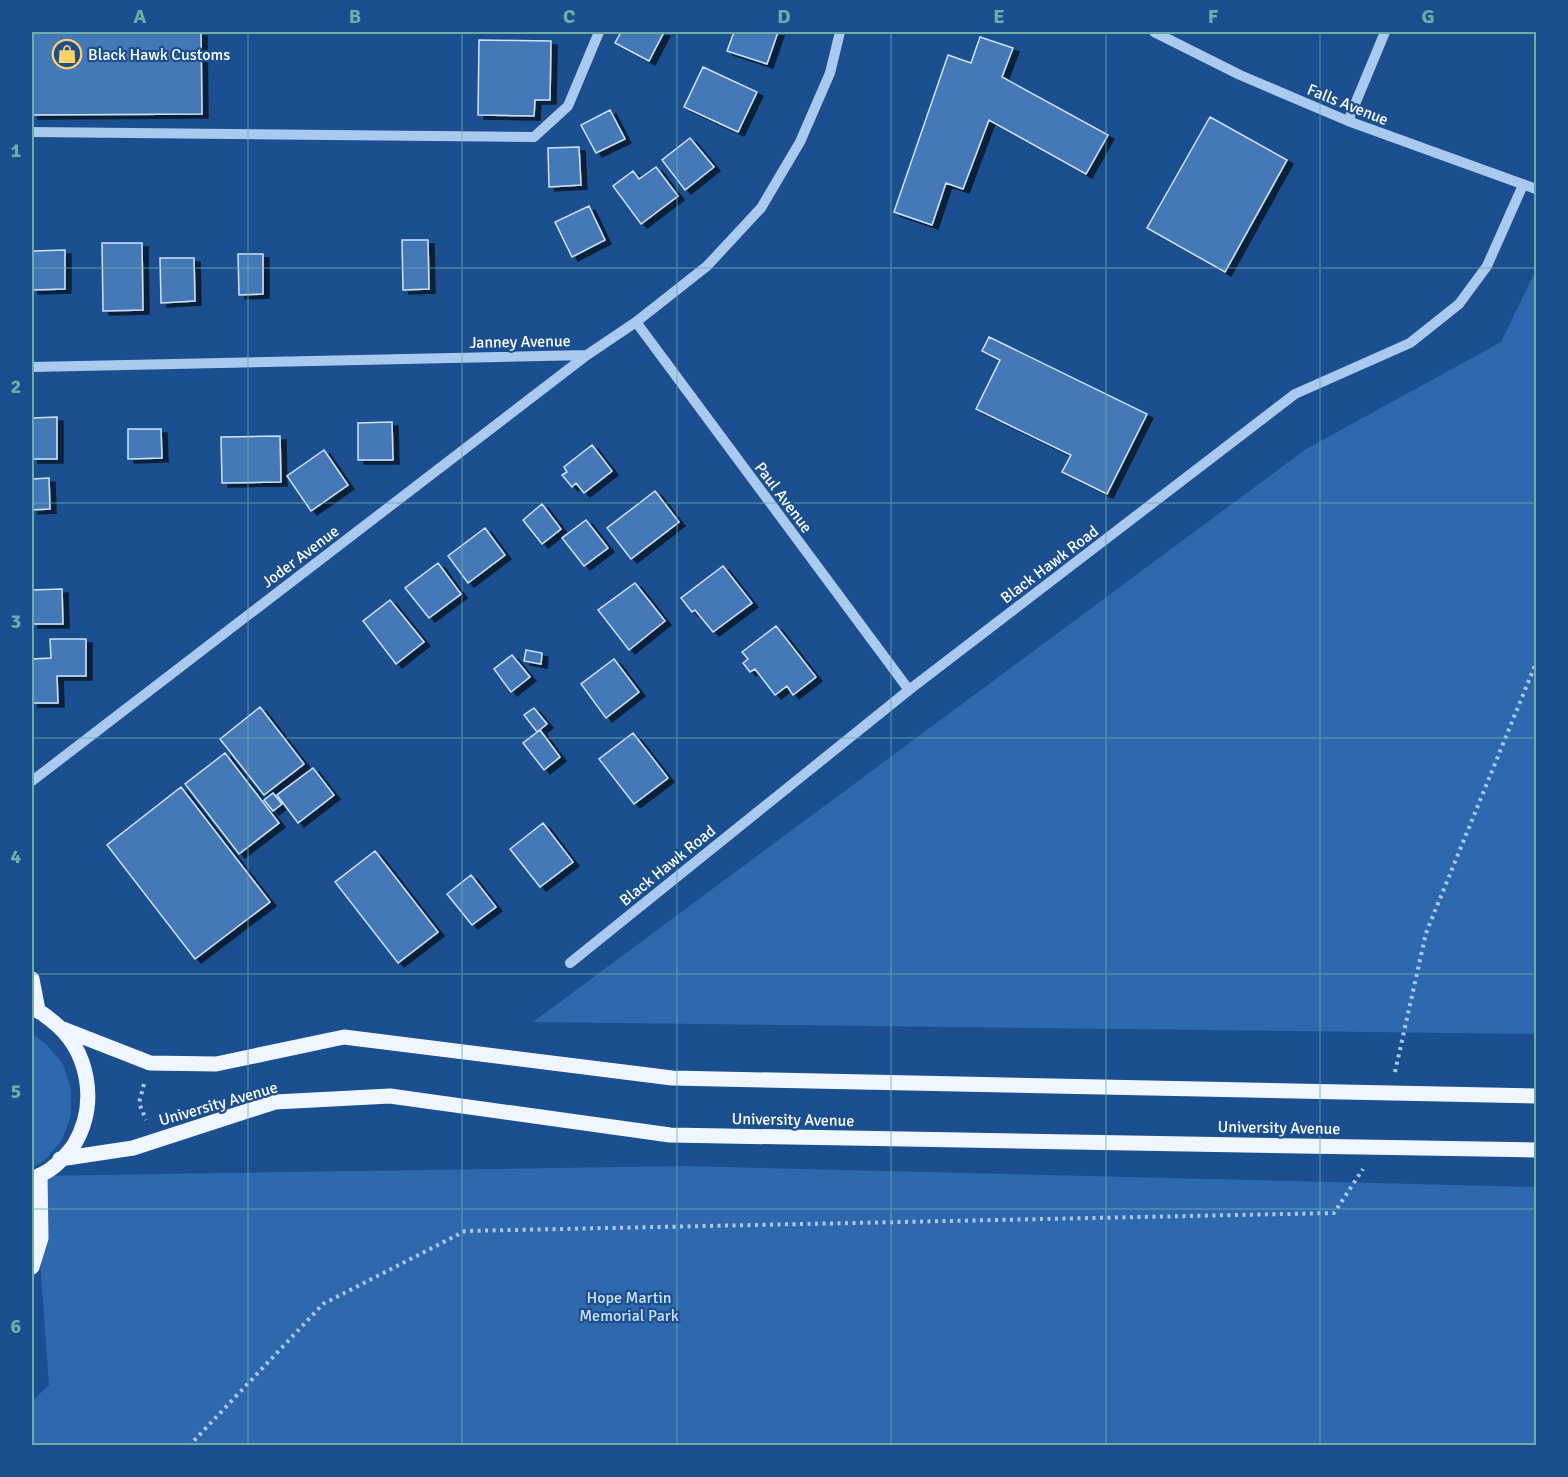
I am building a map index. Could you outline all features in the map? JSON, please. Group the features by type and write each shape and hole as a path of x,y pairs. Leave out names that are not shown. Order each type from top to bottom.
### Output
{"main road":[{"path":"32,979 34,1009 63,1029 80,1055 88,1085 86,1117 74,1145 52,1168 36,1177 41,1238 32,1267"},
{"name":"University Avenue","path":"63,1029 150,1063 216,1064 344,1037 672,1078 1536,1096"},
{"name":"University Avenue","path":"60,1160 133,1148 275,1102 390,1096 670,1134 1536,1150"}],"street":[{"path":"32,132 534,136 568,106 599,32"},
{"name":"Janney Avenue","path":"32,367 587,355 636,322 707,266 761,208 800,142 830,73 840,32"},
{"name":"Falls Avenue","path":"1154,32 1240,75 1348,121 1536,189"},
{"path":"1348,121 1384,32"},
{"name":"Black Hawk Road","path":"570,963 909,690 1296,394 1410,343 1459,304 1487,266 1523,185"},
{"name":"Paul Avenue","path":"636,322 909,690"},
{"name":"Joder Avenue","path":"32,781 587,355"}],"path":[{"path":"144,1084 139,1103 147,1123"}],"green space":[{"path":"1536,270 1536,1034 533,1022 1306,449 1501,342"},
{"path":"32,1034 46,1044 63,1064 71,1089 71,1115 62,1140 45,1160 32,1168"},
{"name":"Hope Martin Memorial Park","path":"684,1166 1536,1187 1536,1445 32,1446 32,1401 49,1385 34,1176"}],"building":[{"path":"32,32 201,32 202,114 32,115"},
{"path":"621,32 664,32 649,61 615,43"},
{"path":"734,32 778,32 767,64 727,51"},
{"path":"980,37 1013,48 1002,77 1108,135 1086,174 989,120 963,189 946,183 932,225 894,212 948,55 971,63"},
{"path":"479,40 551,41 550,100 535,100 534,116 478,115"},
{"path":"703,67 757,92 738,132 684,107"},
{"path":"610,110 625,139 596,153 581,125"},
{"path":"1210,117 1287,160 1225,272 1147,228"},
{"path":"690,138 714,167 685,190 662,160"},
{"path":"579,147 581,185 549,187 548,148"},
{"path":"656,167 678,196 641,224 613,186 633,171 639,179"},
{"path":"589,206 605,240 572,257 555,222"},
{"path":"402,240 428,240 429,289 403,290"},
{"path":"102,243 142,243 143,310 103,311"},
{"path":"65,250 65,289 32,290 32,251"},
{"path":"238,254 263,254 263,294 239,295"},
{"path":"160,258 194,258 195,301 161,303"},
{"path":"989,337 1147,414 1107,494 1062,472 1071,455 976,409 1000,360 982,351"},
{"path":"57,417 57,459 32,459 32,418"},
{"path":"392,422 393,460 358,460 358,423"},
{"path":"128,429 161,429 162,458 128,459"},
{"path":"280,436 281,482 222,483 221,437"},
{"path":"592,445 612,471 584,493 576,483 572,487 562,475 567,472 564,467"},
{"path":"324,450 348,485 311,511 287,476"},
{"path":"49,478 50,509 32,510 32,479"},
{"path":"655,491 679,522 631,559 607,528"},
{"path":"542,504 561,529 542,544 523,520"},
{"path":"586,520 608,548 584,566 562,538"},
{"path":"485,528 505,555 468,583 448,556"},
{"path":"438,563 461,594 429,618 405,588"},
{"path":"723,566 752,603 713,632 695,610 692,612 681,598"},
{"path":"635,583 665,621 629,650 598,610"},
{"path":"62,589 63,624 32,624 32,590"},
{"path":"390,600 424,642 396,664 363,621"},
{"path":"776,626 816,677 793,695 787,686 775,695 755,669 750,672 743,663 748,659 742,652"},
{"path":"50,639 86,639 86,676 57,676 58,703 32,703 32,659 51,658"},
{"path":"526,650 542,653 541,664 524,661"},
{"path":"512,655 530,677 511,692 494,669"},
{"path":"614,659 639,692 606,718 581,684"},
{"path":"260,707 304,764 264,795 220,739"},
{"path":"534,708 547,724 537,732 524,715"},
{"path":"540,730 560,757 544,770 523,743"},
{"path":"633,733 668,778 634,804 599,759"},
{"path":"225,753 279,823 239,854 185,784"},
{"path":"313,768 334,795 298,823 277,795"},
{"path":"181,787 270,902 195,959 107,845"},
{"path":"273,793 282,804 273,811 264,800"},
{"path":"543,823 573,862 540,887 510,849"},
{"path":"375,851 438,932 398,963 335,882"},
{"path":"471,875 496,907 472,925 447,894"}],"place":[{"name":"Black Hawk Customs","path":"67,54"}]}
